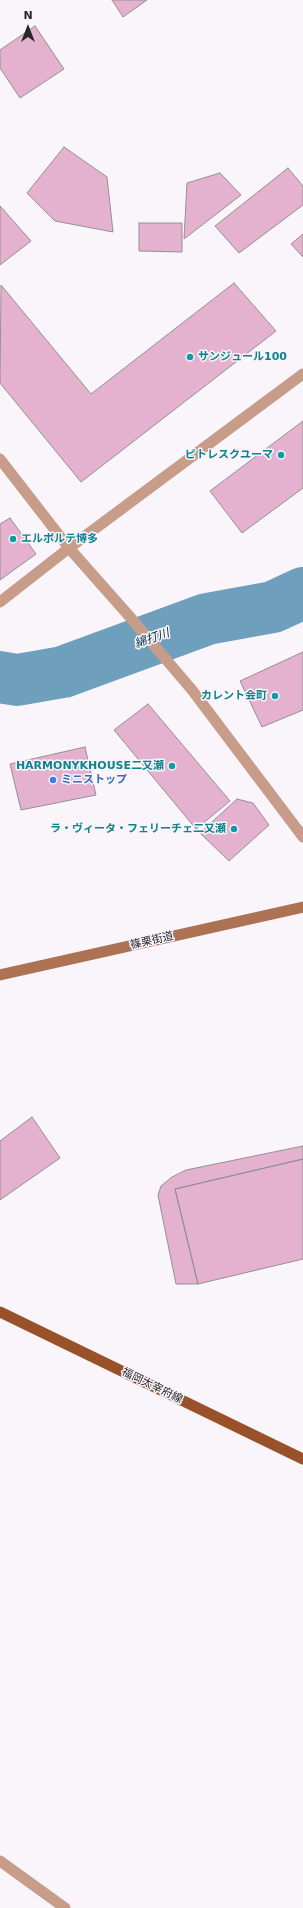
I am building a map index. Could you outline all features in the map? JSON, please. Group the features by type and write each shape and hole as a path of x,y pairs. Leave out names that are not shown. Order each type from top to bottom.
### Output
{"main road":[{"name":"篠栗街道","path":"0,975 303,907"},
{"name":"福岡太宰府線","path":"0,1312 303,1459"}],"street":[{"path":"0,602 69,548 303,374"},
{"path":"0,459 69,548 192,690 303,837"},
{"path":"0,1862 65,1908"}],"building":[{"path":"112,0 147,0 123,17"},
{"path":"35,26 64,69 20,98 0,68 0,50"},
{"path":"64,147 107,177 113,232 55,221 27,193"},
{"path":"288,168 303,186 303,205 239,253 215,226"},
{"path":"220,173 241,195 184,239 187,183"},
{"path":"0,206 31,241 0,265"},
{"path":"139,223 182,223 182,252 139,251"},
{"path":"303,234 303,257 291,244"},
{"name":"サンジュール100","path":"234,283 276,331 81,482 0,383 1,285 91,394"},
{"name":"ピトレスクユーマ","path":"303,421 303,488 242,533 210,491"},
{"name":"エルポルテ博多","path":"10,518 36,554 0,580 0,524"},
{"name":"カレント会町","path":"303,652 303,710 262,727 240,681"},
{"name":"HARMONYKHOUSE二又瀬","path":"148,704 230,801 196,829 114,730"},
{"name":"ミニストップ","path":"85,747 96,795 21,810 10,764"},
{"name":"ラ・ヴィータ・フェリーチェ二又瀬","path":"237,799 253,803 269,825 229,861 200,833"},
{"path":"32,1117 60,1158 0,1200 0,1141"},
{"path":"303,1146 303,1159 175,1189 198,1284 176,1284 158,1195 161,1186 172,1177 186,1170"},
{"path":"303,1159 303,1259 198,1284 175,1189"}],"waterway":[{"name":"綿打川","path":"0,677 17,680 63,672 207,619 273,607 303,593"}],"place":[{"name":"サンジュール100","path":"190,357"},
{"name":"ピトレスクユーマ","path":"281,455"},
{"name":"エルポルテ博多","path":"13,539"},
{"name":"カレント会町","path":"275,696"},
{"name":"HARMONYKHOUSE二又瀬","path":"172,766"},
{"name":"ミニストップ","path":"53,780"},
{"name":"ラ・ヴィータ・フェリーチェ二又瀬","path":"234,829"}]}
